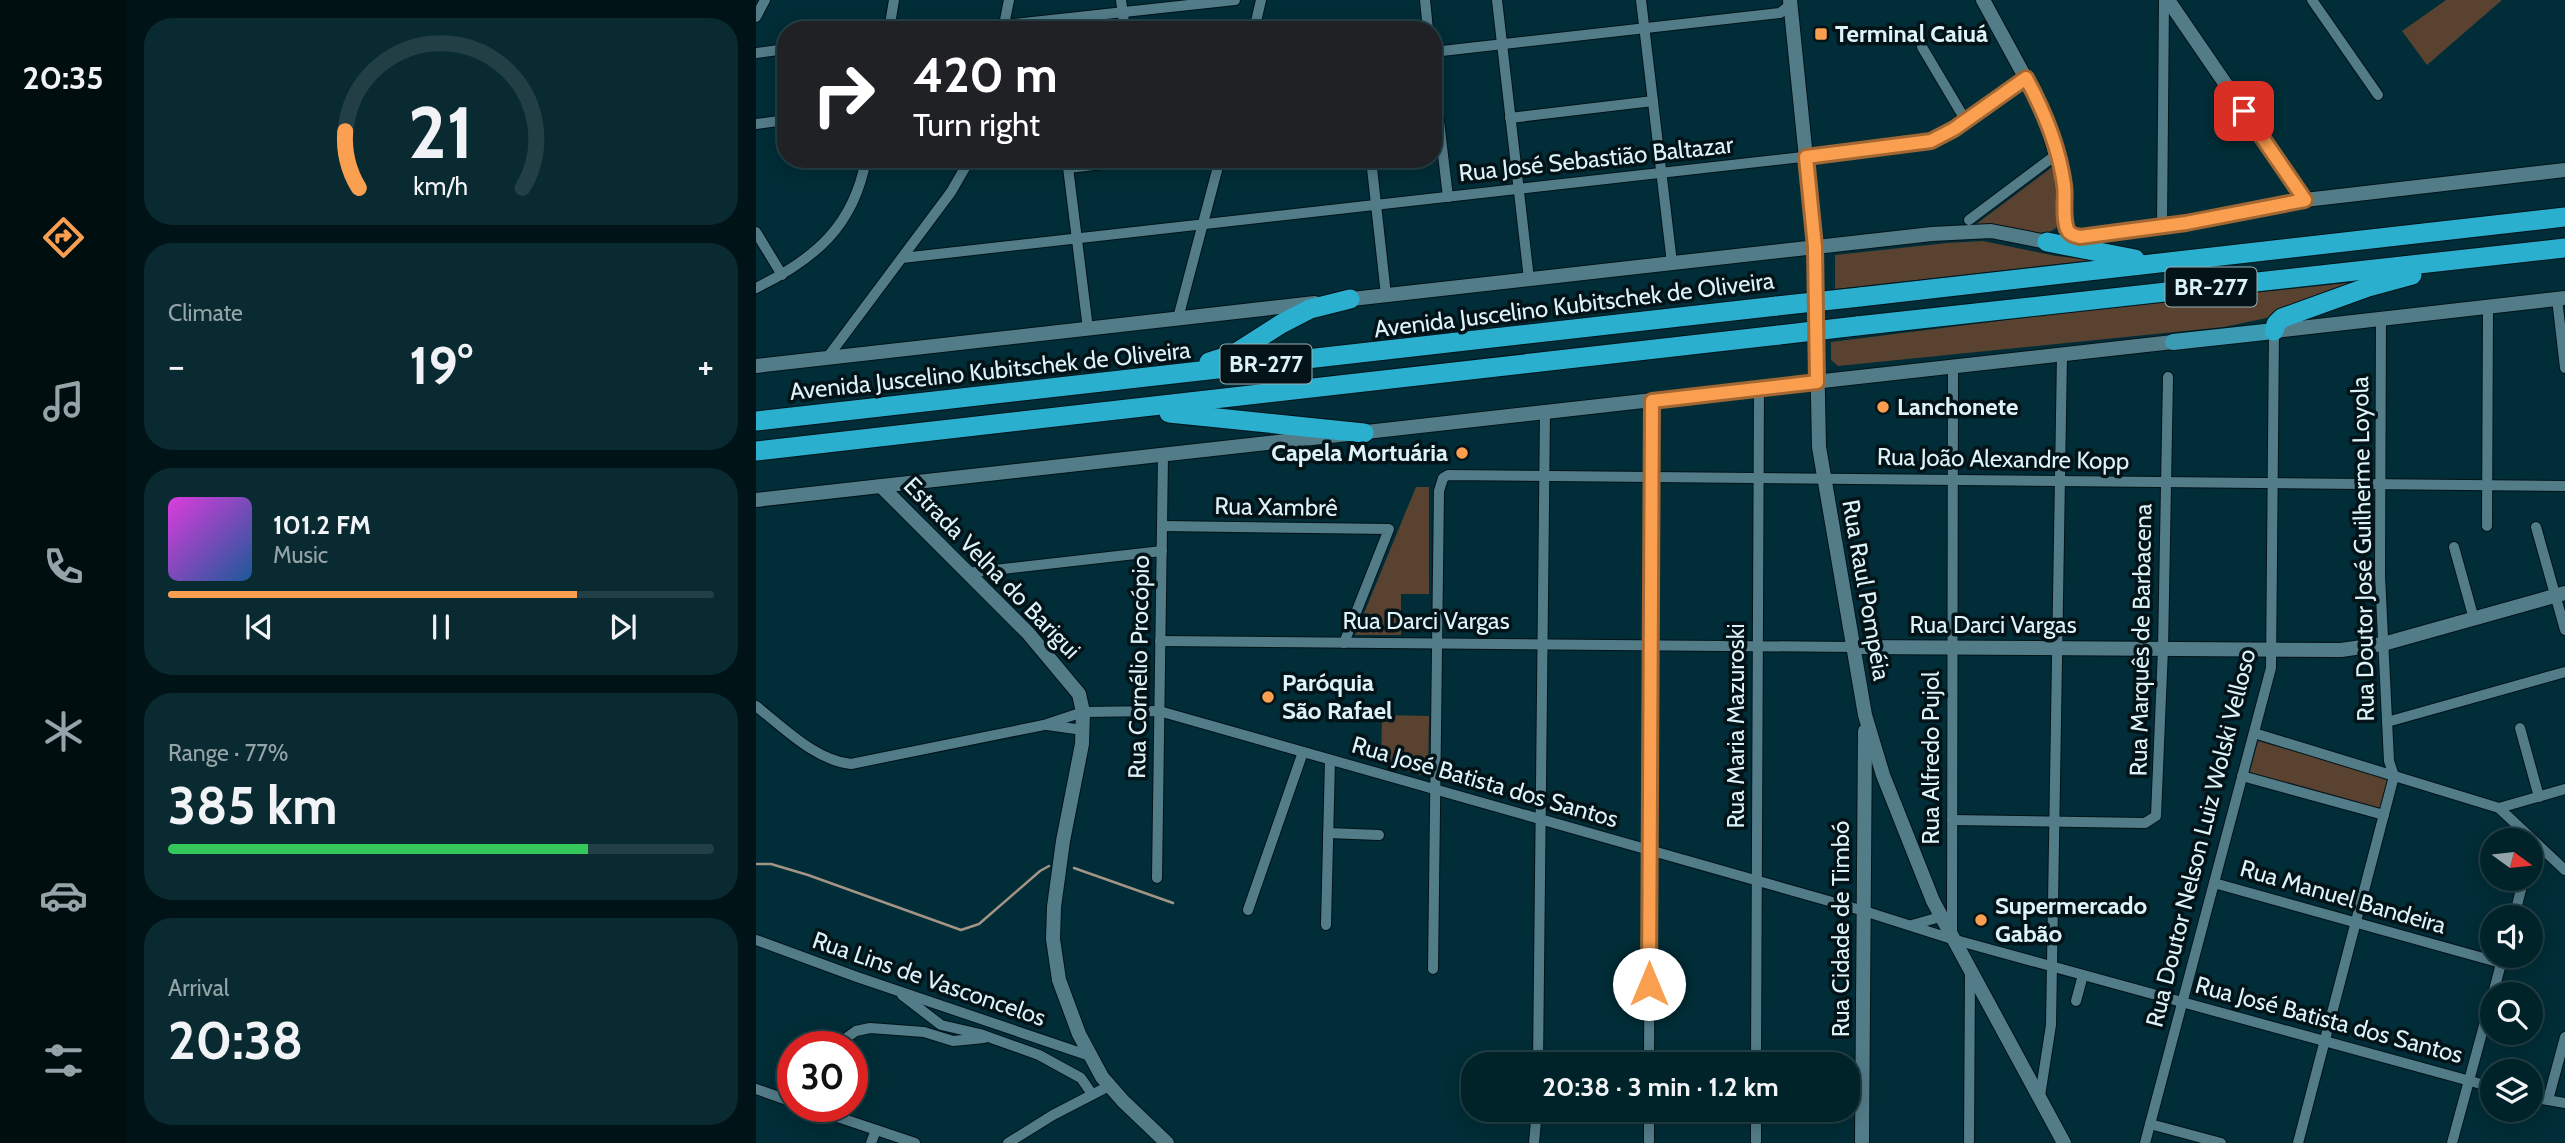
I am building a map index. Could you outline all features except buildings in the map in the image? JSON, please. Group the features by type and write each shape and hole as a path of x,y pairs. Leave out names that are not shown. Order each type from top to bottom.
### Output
{"highway":[{"name":"Avenida Juscelino Kubitschek de Oliveira","path":"756,421 2565,217"},
{"path":"2047,242 2107,255 2168,262"},
{"name":"BR-277","path":"756,451 2565,248"},
{"path":"2274,331 2282,318 2368,287 2510,254"},
{"path":"1154,377 1234,354 1297,314 1350,299"},
{"path":"1123,410 1364,433"}],"main road":[{"path":"1983,0 2043,110 2064,184 2066,227 2070,233 2080,237 2162,226 2305,200 2565,170"},
{"path":"2166,0 2305,200"},
{"name":"Rua Raul Pompéia","path":"1792,2 1815,247 1818,435 1823,478 1865,715 1882,771 1941,917 2064,1143"},
{"path":"756,366 1975,231 2005,233 2047,242"},
{"path":"756,500 2561,298"},
{"name":"Estrada Velha do Barigui","path":"881,486 1028,633 1079,694 1083,730 1058,875 1053,939 1058,973 1063,995 1090,1056 1109,1086 1167,1143"},
{"name":"Rua Darci Vargas","path":"1852,647 2341,650 2383,644 2560,594"},
{"name":"Rua Cidade de Timbó","path":"1862,1143 1865,715"},
{"path":"1863,765 1872,762 1882,771 1865,802"}],"street":[{"path":"756,17 765,0"},
{"path":"890,21 894,0"},
{"path":"1004,21 1009,0"},
{"path":"1121,0 1124,21"},
{"path":"1051,21 1235,0"},
{"path":"1256,21 1261,0"},
{"path":"1425,0 1427,21"},
{"path":"1497,0 1529,279"},
{"path":"1641,0 1672,263"},
{"path":"2162,226 2166,0"},
{"path":"2312,0 2378,94"},
{"path":"1442,51 1780,13 1792,2"},
{"path":"1922,47 1966,121"},
{"path":"756,53 777,50"},
{"name":"Rua José Sebastião Baltazar","path":"902,258 1919,144 1942,136 2026,78"},
{"path":"1510,118 1653,101"},
{"path":"756,124 777,121"},
{"path":"1442,147 1448,197"},
{"path":"1969,220 2057,154"},
{"path":"756,288 782,275 816,251 840,226 858,194 864,168"},
{"path":"827,358 951,192 965,168"},
{"path":"1068,168 1088,328"},
{"path":"1178,318 1218,168"},
{"path":"1372,168 1386,295"},
{"path":"756,232 782,275"},
{"path":"2561,298 2565,368"},
{"path":"2487,526 2488,306"},
{"name":"Rua Doutor José Guilherme Loyola","path":"2298,1143 2394,776 2389,761 2380,568 2381,318"},
{"name":"Rua Doutor Nelson Luiz Wolski Velloso","path":"2145,1143 2271,668 2274,331"},
{"path":"2040,1096 2050,1040 2053,966 2062,355"},
{"name":"Rua Alfredo Pujol","path":"1952,939 1953,367"},
{"name":"Rua Marquês de Barbacena","path":"2055,821 2145,822 2154,819 2158,812 2168,377"},
{"name":"Rua Maria Mazuroski","path":"1756,1052 1759,389"},
{"path":"1649,1052 1652,401"},
{"path":"1538,1052 1545,413"},
{"name":"Rua Cornélio Procópio","path":"1157,878 1163,456"},
{"name":"Rua João Alexandre Kopp","path":"1437,643 1439,491 1443,478 1453,473 2565,486"},
{"name":"Rua Xambrê","path":"1162,526 1389,529 1344,643"},
{"path":"2536,527 2560,594 2565,630"},
{"path":"2454,547 2473,619"},
{"path":"967,573 1162,551"},
{"name":"Rua Darci Vargas","path":"1160,641 1852,647"},
{"path":"1433,969 1437,643"},
{"path":"2387,722 2565,672"},
{"name":"Rua José Batista dos Santos","path":"756,706 814,750 831,759 852,764 1044,725 1083,712 1159,711 1864,911 1952,939 2480,1083"},
{"name":"Rua José Batista dos Santos","path":"1044,725 1083,730"},
{"path":"2520,728 2539,797"},
{"path":"2254,733 2500,808 2521,828"},
{"path":"1248,910 1303,752"},
{"path":"1326,925 1330,760"},
{"path":"2242,776 2384,815"},
{"path":"2500,808 2565,789"},
{"path":"1952,820 2055,821"},
{"path":"1328,833 1379,835"},
{"path":"2543,848 2563,865"},
{"name":"Rua Manuel Bandeira","path":"2214,883 2356,923 2480,954"},
{"path":"1912,925 1941,917"},
{"name":"Rua Lins de Vasconcelos","path":"756,940 1090,1056"},
{"path":"1969,1143 1970,970"},
{"path":"2076,1001 2083,975"},
{"path":"898,991 936,1023 1039,1055 1081,1079 1092,1094"},
{"path":"860,1031 870,1028 925,1032 953,1041 987,1037"},
{"path":"2548,1100 2565,1037"},
{"path":"2452,1143 2480,1039"},
{"path":"1014,1141 1109,1086"},
{"path":"756,1089 777,1096"},
{"path":"2543,1099 2565,1103"},
{"path":"852,1122 915,1143"},
{"path":"1534,1143 1537,1122"},
{"path":"1648,1143 1649,1122"},
{"path":"1756,1122 1756,1143"},
{"path":"2150,1124 2221,1143"},
{"path":"871,1143 876,1130"}],"shaded area":[{"path":"2446,0 2502,0 2427,65 2402,31"},
{"path":"2055,165 2060,223 2054,230 2034,234 1975,225"},
{"path":"1983,241 2056,256 2093,260 1835,289 1835,255"},
{"path":"2366,281 2276,316 2224,327 1838,366 1831,360 1831,342 2046,315"},
{"path":"1416,487 1429,487 1429,594 1401,594 1401,635 1355,635"},
{"path":"1382,715 1429,716 1428,777 1381,764"},
{"path":"2258,741 2388,778 2379,810 2249,775"}],"waterway":[{"path":"756,864 771,864 808,875 961,930 979,924 1049,866"},
{"path":"1074,868 1173,903"}],"place":[{"name":"Terminal Caiuá","path":"1821,34"},
{"name":"Lanchonete","path":"1883,407"},
{"name":"Capela Mortuária","path":"1462,453"},
{"name":"Paróquia São Rafael","path":"1268,697"},
{"name":"Supermercado Gabão","path":"1981,920"}],"route":[{"path":"1649,984 1652,401 1817,382 1815,247 1806,157 1931,141 1954,129 2026,78 2043,110 2057,154 2064,184 2066,227 2070,233 2080,237 2186,223 2305,200 2244,111"}]}
